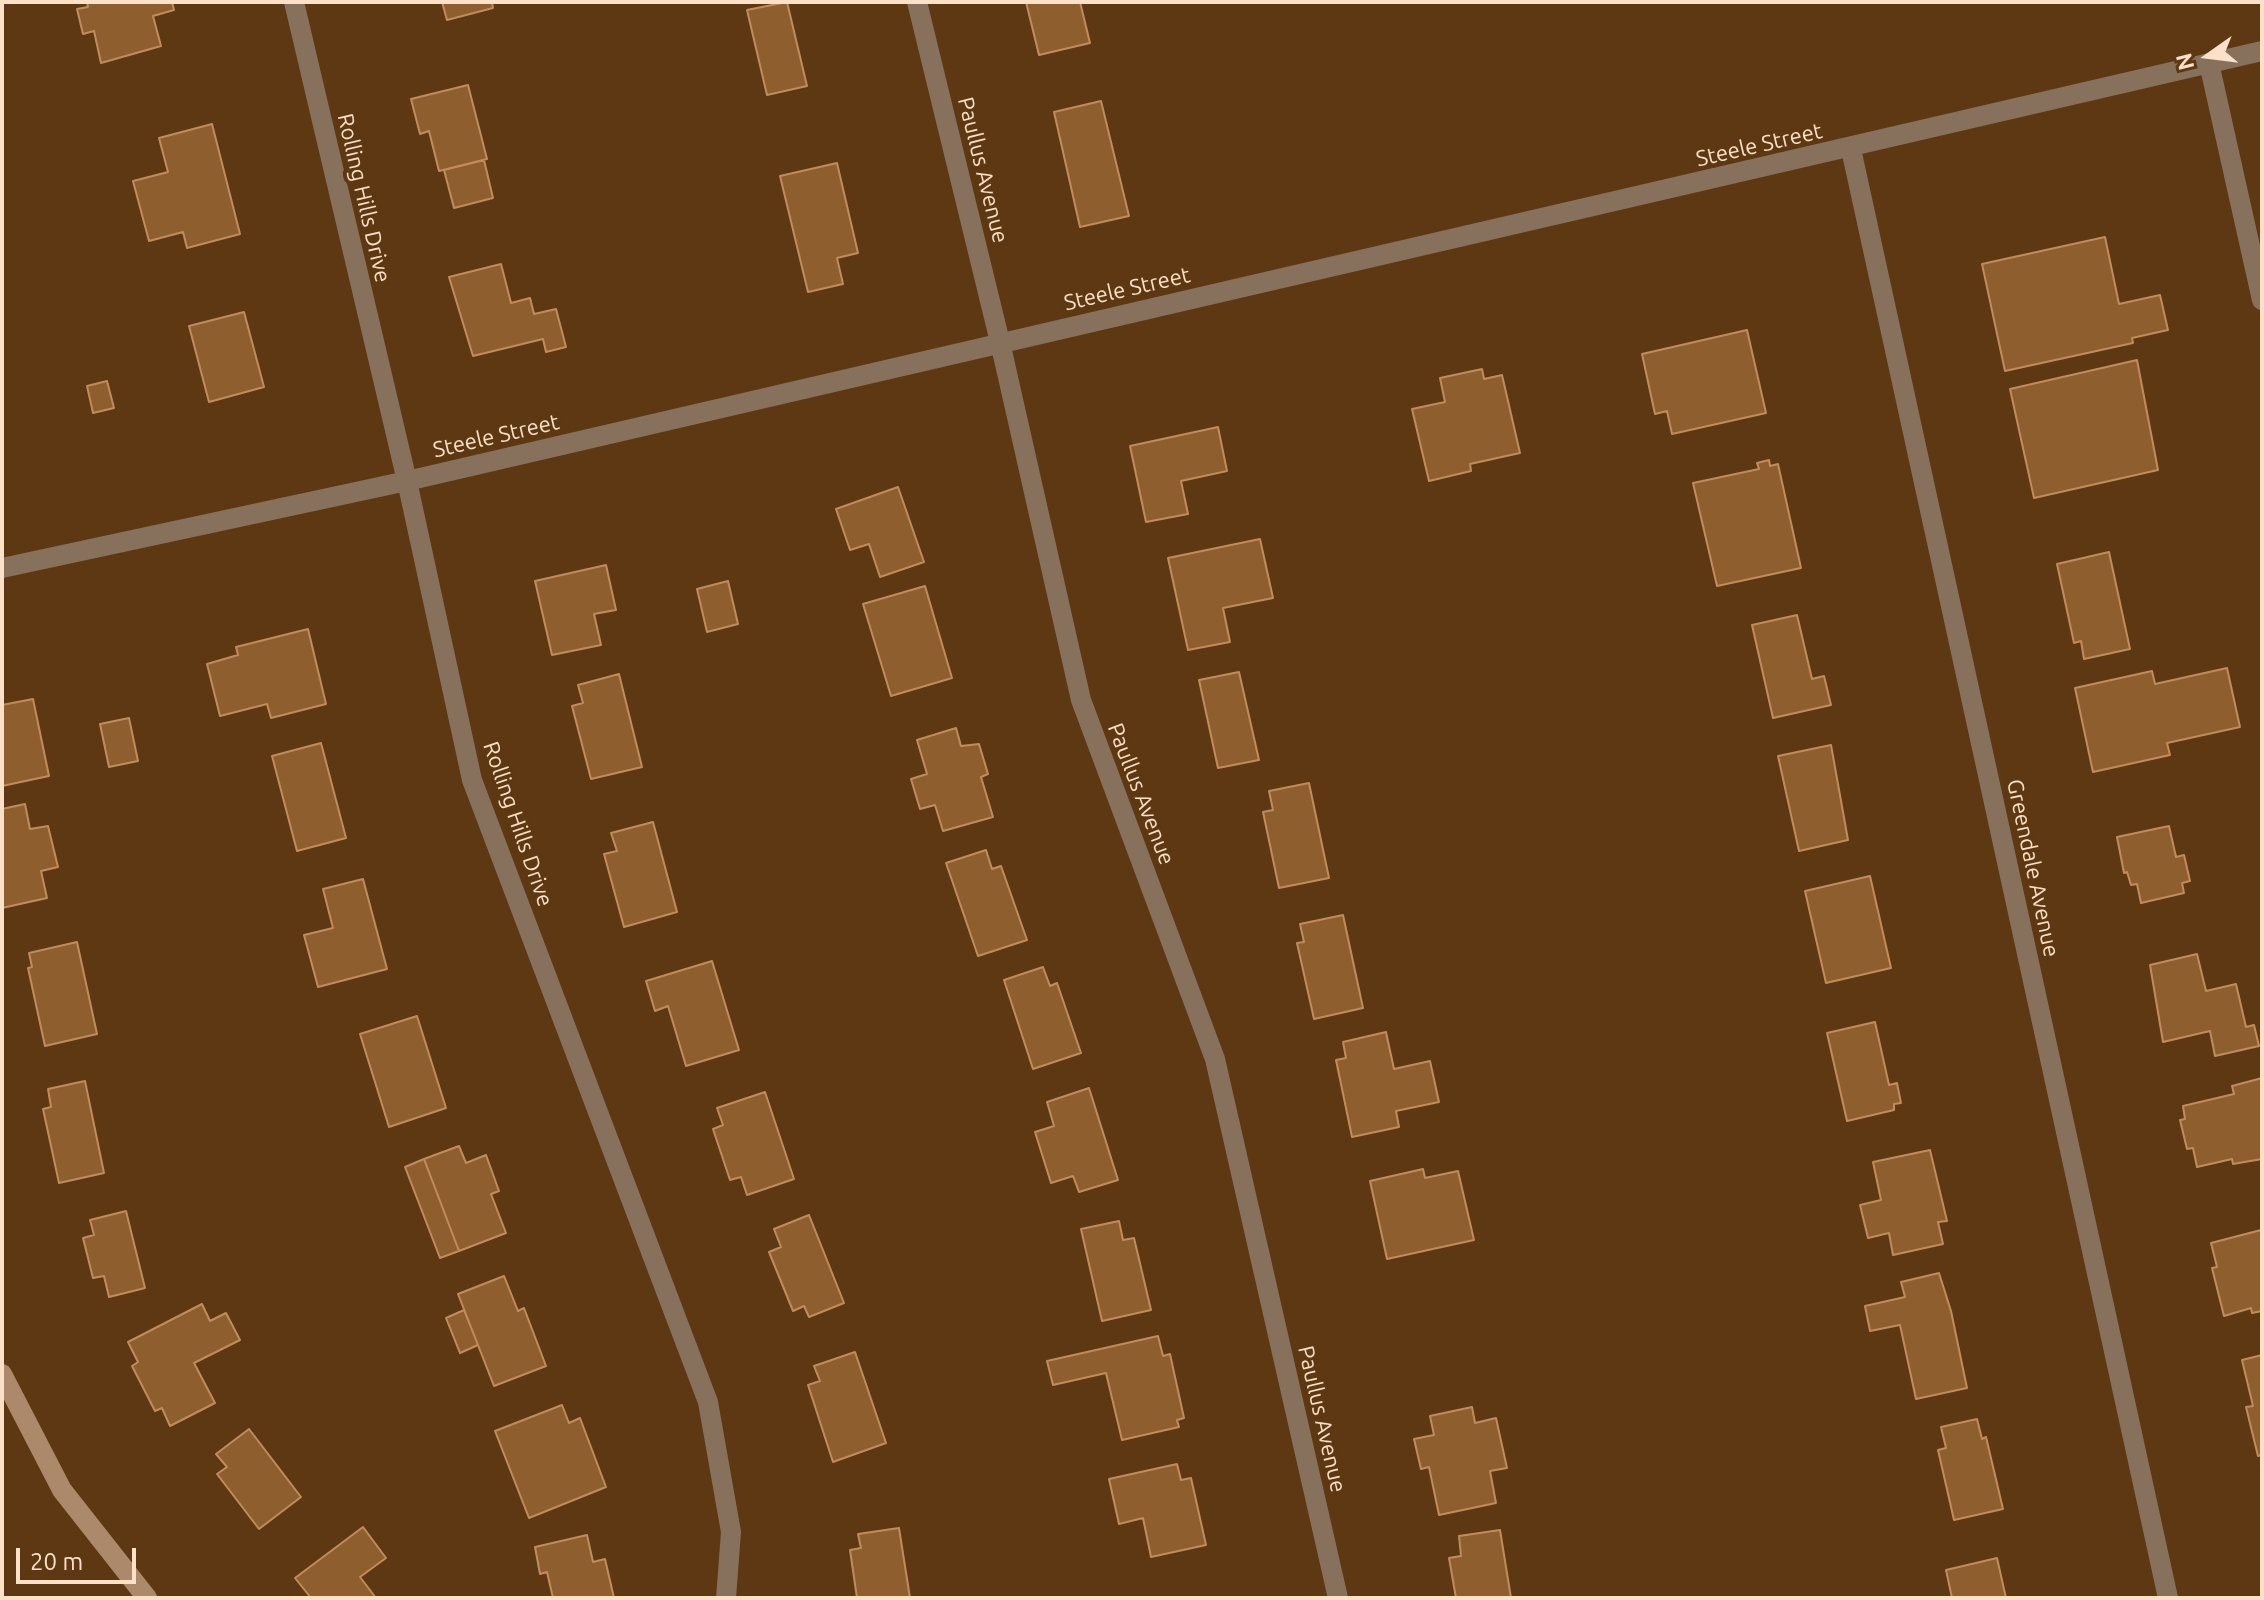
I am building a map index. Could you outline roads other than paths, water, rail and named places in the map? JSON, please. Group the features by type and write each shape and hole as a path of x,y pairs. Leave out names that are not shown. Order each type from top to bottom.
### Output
{"main road":[{"path":"2,1374 62,1490 147,1598"}],"street":[{"name":"Rolling Hills Drive","path":"294,2 407,481 472,780 708,1402 731,1532 726,1598"},
{"name":"Paullus Avenue","path":"917,2 1000,342 1081,700 1215,1059 1338,1598"},
{"name":"Steele Street","path":"2,568 407,481 1000,342 1851,149 2262,51"},
{"path":"2209,63 2262,300"},
{"name":"Greendale Avenue","path":"1851,149 2168,1598"}]}
